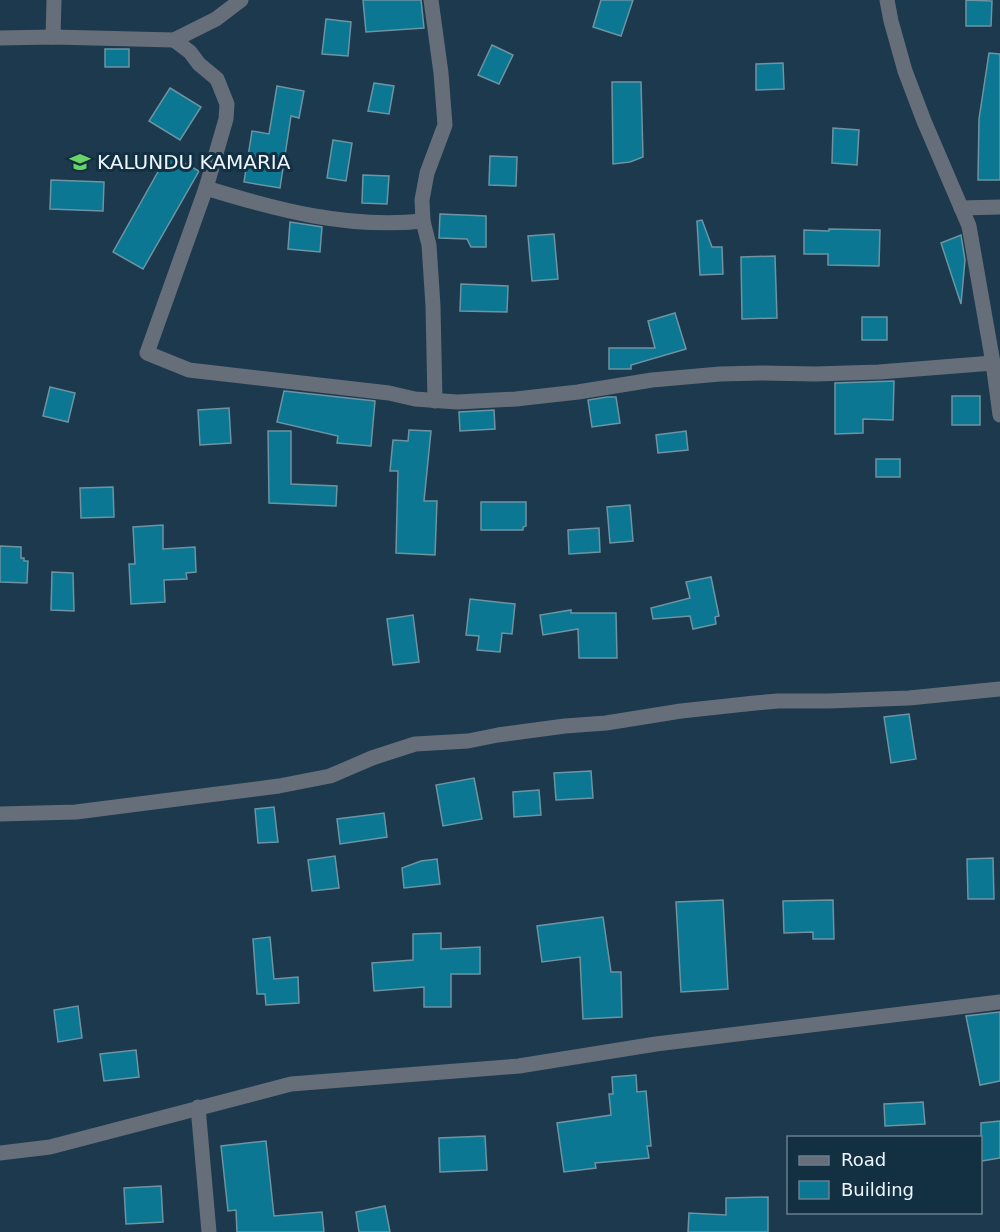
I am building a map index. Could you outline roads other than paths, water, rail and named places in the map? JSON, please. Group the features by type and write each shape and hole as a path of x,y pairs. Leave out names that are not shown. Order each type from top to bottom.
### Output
{"street":[{"path":"53,37 54,0"},
{"path":"0,38 174,40 216,20 241,0"},
{"path":"431,0 441,73 445,125 427,173 422,200 423,221 429,245 433,306 435,401"},
{"path":"887,0 905,71 969,226 1000,415"},
{"path":"174,40 190,52 199,64 217,79 226,104 226,120 206,188 147,353 189,370 457,402 516,399 652,380 720,374 868,372 993,363"},
{"path":"206,188 315,217 396,223 423,221"},
{"path":"961,208 1000,207"},
{"path":"0,814 75,812 279,786 330,776 372,758 415,744 468,741 681,711 778,701 909,698 1000,689"},
{"path":"0,1152 50,1147 291,1084 519,1066 656,1044 1000,1002"},
{"path":"198,1107 209,1232"}],"place":[{"name":"KALUNDU KAMARIA","path":"80,162"}]}
